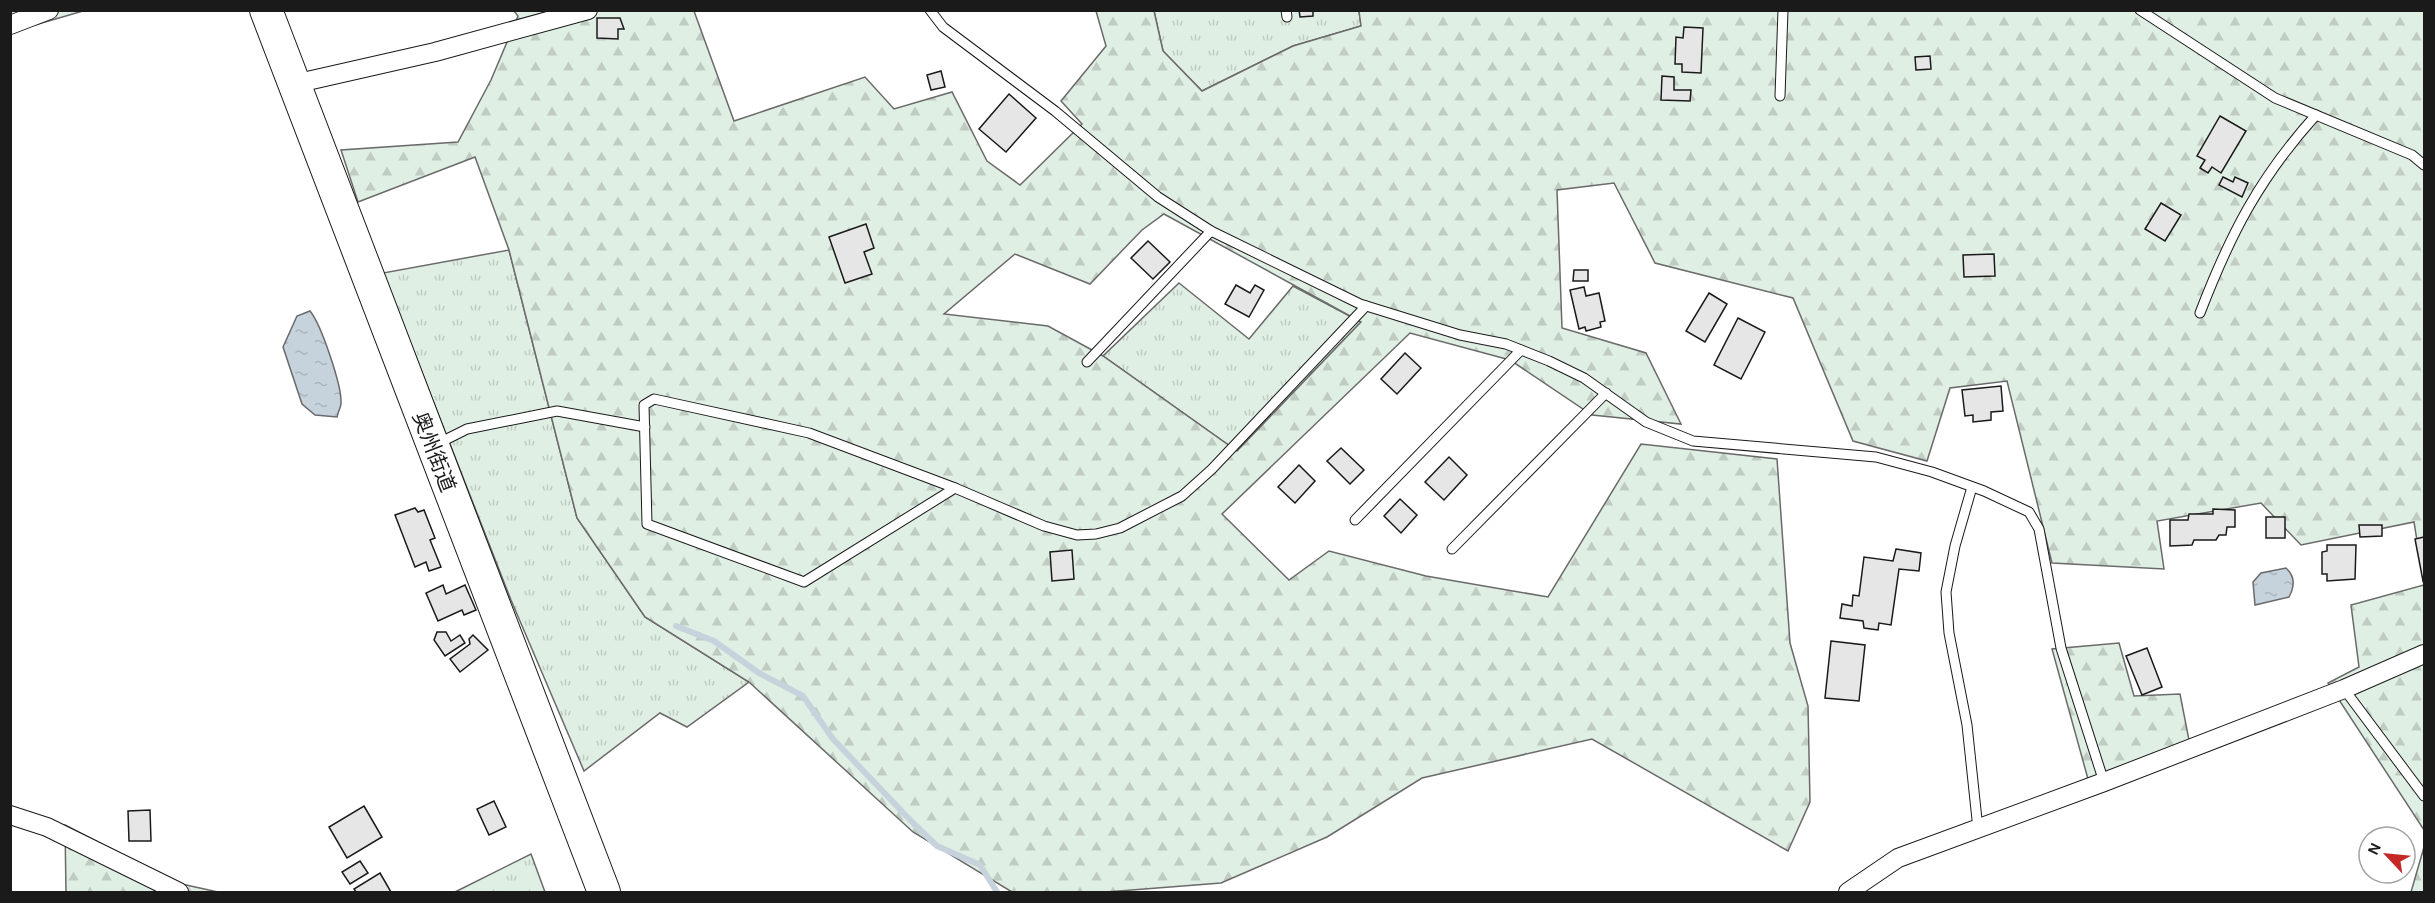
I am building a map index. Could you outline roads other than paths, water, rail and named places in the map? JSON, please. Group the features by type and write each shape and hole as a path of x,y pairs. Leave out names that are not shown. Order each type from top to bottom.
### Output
{"highway":[{"name":"奥州街道","path":"266,10 431,447 604,892"}],"street":[{"path":"10,24 50,10"},
{"path":"294,84 435,52 588,10"},
{"path":"1848,892 1898,858 2104,782 2344,688 2424,654"},
{"path":"10,815 47,827 179,892"}],"lane":[{"path":"930,10 943,27 1055,111 1158,197 1211,231 1366,306 1521,350 1584,378 1646,422 1693,441 1876,457 1932,472 2029,512 2039,529 2061,648 2104,782"},
{"path":"1780,96 1783,10"},
{"path":"2140,10 2275,98 2412,155 2424,165"},
{"path":"2200,313 2222,255 2254,196 2292,142 2316,115"},
{"path":"1087,362 1211,231"},
{"path":"955,488 804,582 647,524 644,405 654,399 809,433 955,488 1044,526 1077,535 1096,534 1120,528 1182,496 1212,469 1366,306"},
{"path":"1355,520 1521,350"},
{"path":"1452,549 1606,393"},
{"path":"431,447 467,429 557,411 645,427"},
{"path":"1972,487 1955,546 1946,592 1949,633 1966,725 1977,829"},
{"path":"2344,688 2424,796"}],"water":[{"path":"310,311 325,341 335,370 341,403 337,417 315,415 302,404 283,347 297,316"},
{"path":"2286,568 2293,581 2289,597 2255,605 2253,582 2261,573"}],"waterway":[{"path":"676,626 714,641 759,673 803,696 833,739 913,823 937,846 980,865 997,892"}]}
